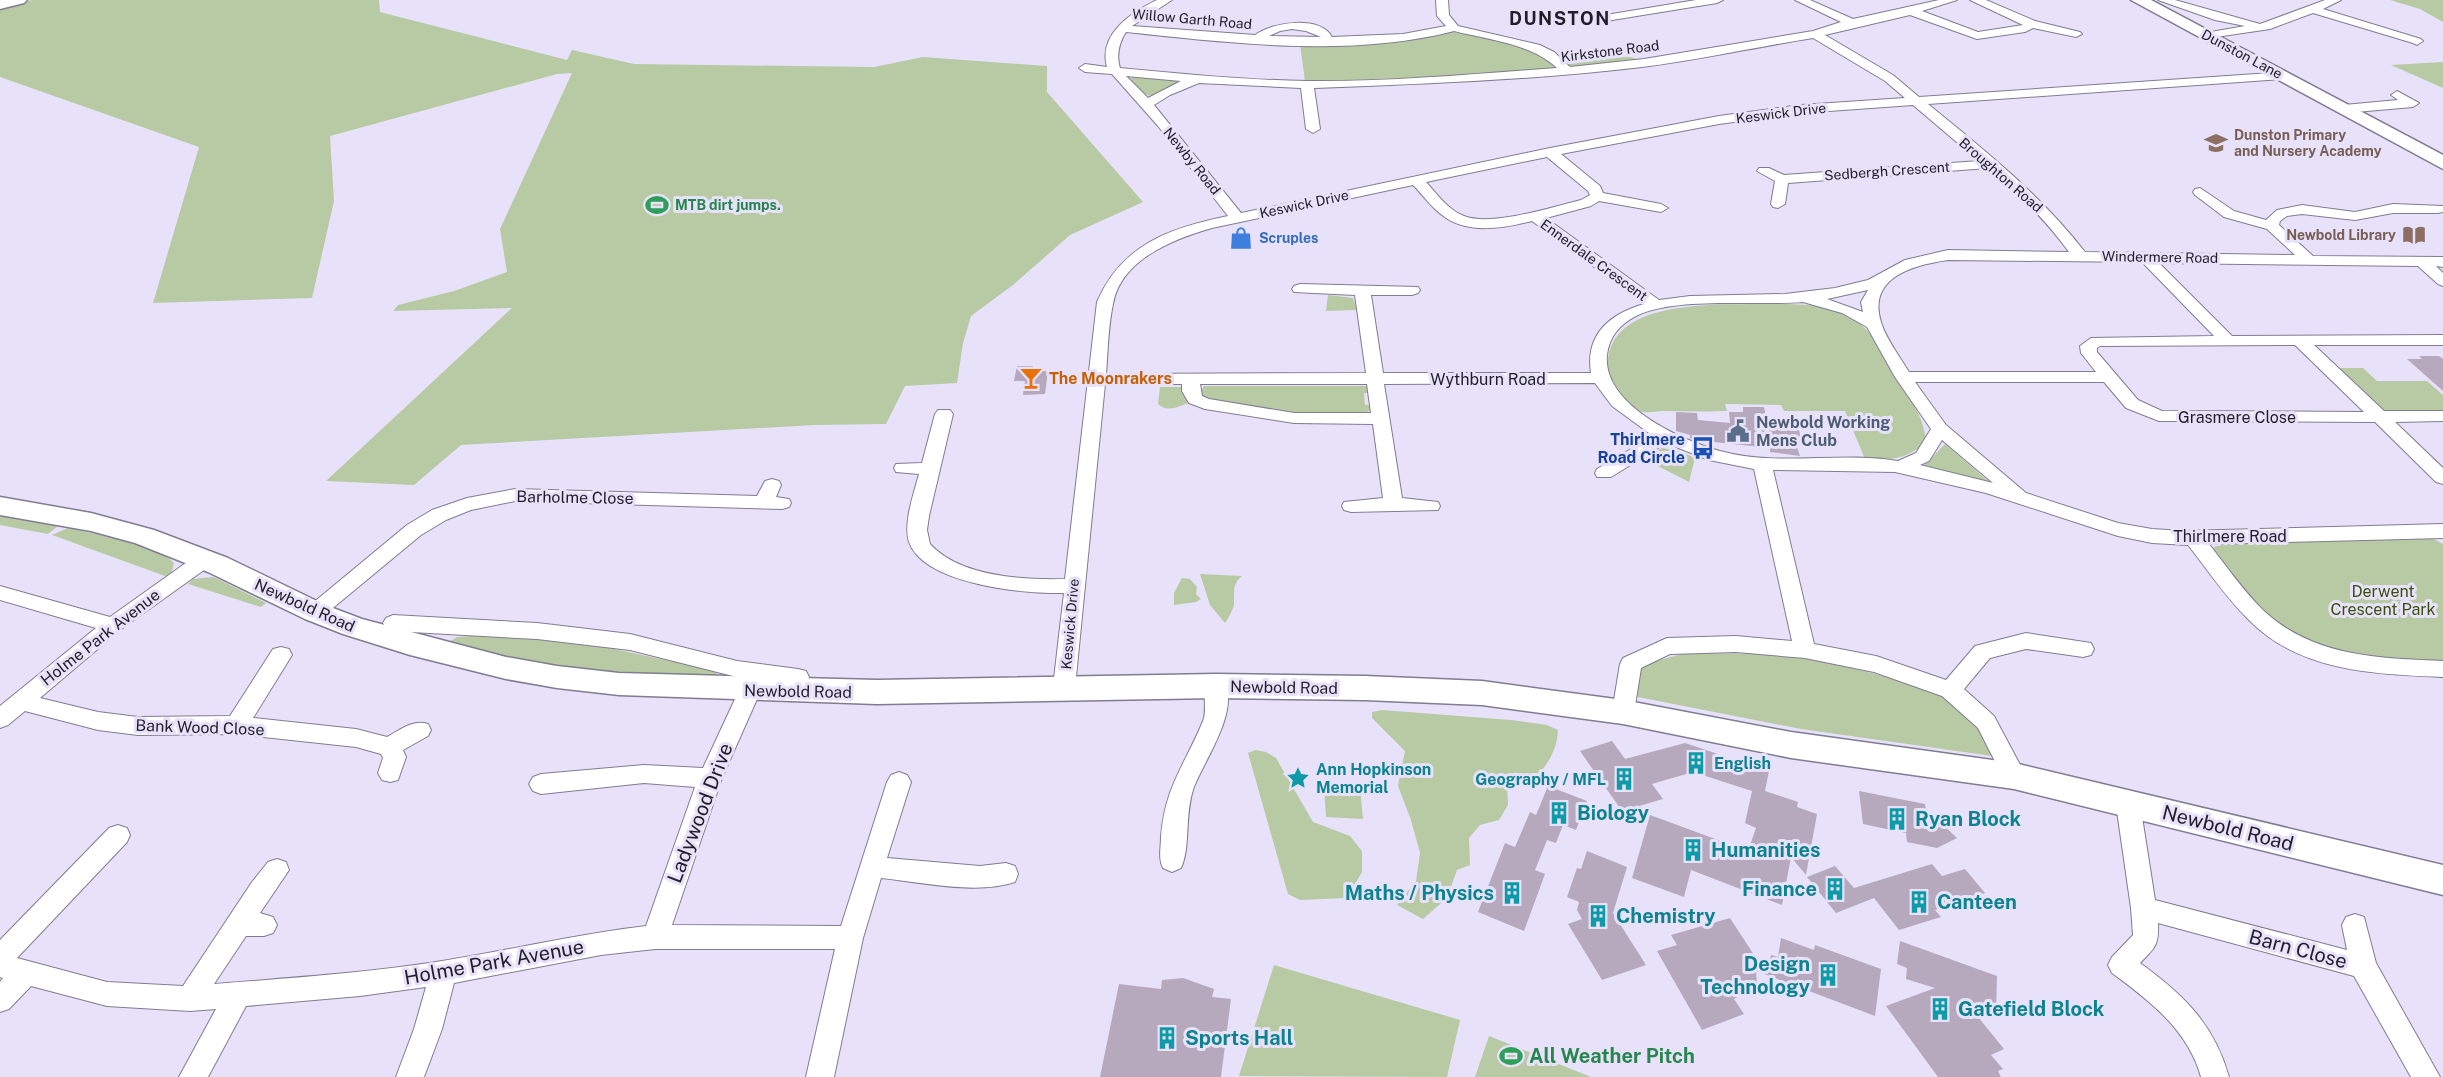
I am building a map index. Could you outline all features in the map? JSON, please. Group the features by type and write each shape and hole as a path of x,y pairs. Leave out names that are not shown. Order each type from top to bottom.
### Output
{"main road":[{"path":"0,4 19,0"},
{"name":"Dunston Lane","path":"2139,0 2443,163"},
{"name":"Newbold Road","path":"0,506 91,522 144,536 204,560 315,612 410,644 506,668 557,677 619,684 750,690 877,692 1216,686 1365,688 1482,693 1623,712 1791,745 2014,776 2443,880"}],"street":[{"path":"1116,72 1112,61 1112,50 1123,28 1136,16 1166,0"},
{"path":"1442,0 1443,16 1454,28 1536,48 1550,55 1567,71"},
{"path":"1606,18 1643,10 1717,0"},
{"path":"1801,0 1852,23"},
{"name":"Kirkstone Road","path":"1085,68 1197,79 1307,85 1445,80 1567,71 1645,63 1815,34 1951,0"},
{"path":"1976,0 2031,24 2076,34"},
{"path":"2164,0 2219,18 2266,27"},
{"path":"2209,36 2266,27 2335,0"},
{"path":"2313,9 2417,40"},
{"path":"1911,11 1938,22 1938,33 1954,40 1966,40 1969,33 1977,36 1996,35 2025,29 2031,24"},
{"name":"Willow Garth Road","path":"1123,28 1258,40 1328,41 1408,38 1454,28"},
{"path":"1815,34 1889,78 1915,101"},
{"name":"Newby Road","path":"1116,72 1146,105 1237,218"},
{"name":"Keswick Drive","path":"1064,687 1105,302 1119,272 1135,257 1156,243 1182,231 1237,218 1550,152 1719,120 1801,109 2282,75"},
{"path":"1146,105 1166,92 1197,79"},
{"path":"1307,85 1313,129"},
{"path":"2344,109 2413,103 2397,95"},
{"name":"Broughton Road","path":"1915,101 2025,192 2058,227 2080,256"},
{"path":"1550,152 1595,189 1597,196 1661,208"},
{"name":"Sedbergh Crescent","path":"1764,171 1782,179 1991,164"},
{"path":"1778,204 1782,179"},
{"name":"Ennerdale Crescent","path":"1417,181 1457,219 1474,224 1503,222 1586,203 1597,196"},
{"path":"2200,196 2229,214 2272,226 2309,260"},
{"path":"2272,226 2273,219 2278,214 2300,209 2352,216 2387,209 2438,209"},
{"name":"Ennerdale Crescent","path":"1533,215 1656,304"},
{"name":"Windermere Road","path":"1601,378 1597,360 1601,338 1612,324 1656,304 1685,300 1805,298 1882,279 1918,260 1948,255 2443,262"},
{"path":"2145,257 2227,340"},
{"path":"2422,262 2443,281"},
{"path":"1882,279 1869,302 1873,324 1903,377 2110,377"},
{"path":"1300,289 1412,290"},
{"path":"1362,290 1393,504"},
{"name":"Windermere Road","path":"1805,298 1848,310 1873,324"},
{"path":"2299,340 2443,478"},
{"name":"Grasmere Close","path":"2443,340 2097,341 2088,346 2089,353 2132,404 2159,416 2286,418 2443,416"},
{"name":"Thirlmere Road","path":"1903,377 1940,429 2023,498"},
{"name":"Wythburn Road","path":"1096,379 1601,378"},
{"name":"Thirlmere Road","path":"1601,378 1626,409 1665,436 1700,451 1762,464 1900,467 2023,498 2071,517 2108,528 2155,537 2443,531"},
{"path":"1191,379 1191,391 1195,399 1206,404 1294,418 1380,419"},
{"path":"944,414 919,519 918,538 923,551 938,561 971,576 1000,584 1029,587 1073,586"},
{"path":"1900,467 1923,457 1940,429"},
{"path":"1604,473 1665,436"},
{"path":"1762,464 1805,650"},
{"path":"903,468 931,469"},
{"name":"Barholme Close","path":"315,612 414,530 439,515 489,499 515,495 772,497"},
{"path":"1351,506 1393,504 1431,506"},
{"path":"2193,537 2258,616 2304,648 2336,661 2363,666 2443,669"},
{"name":"Holme Park Avenue","path":"0,719 112,625 204,560"},
{"path":"0,593 112,625"},
{"name":"Newbold Road","path":"393,623 537,631 630,642 737,669 798,678"},
{"path":"1950,690 1983,652 2026,641 2083,649"},
{"path":"1623,712 1631,664 1667,646 1737,644 1805,650 1876,664 1950,690 1986,722 2014,776"},
{"path":"236,725 281,655"},
{"path":"1172,861 1175,812 1182,788 1215,718 1216,686"},
{"name":"Ladywood Drive","path":"655,937 710,778 750,690"},
{"name":"Bank Wood Close","path":"19,701 108,723 138,726 236,725 356,738 389,747"},
{"path":"390,772 396,757 389,747 420,730"},
{"path":"541,784 644,774 710,778"},
{"path":"820,1077 850,938 899,782"},
{"path":"2128,804 2144,908 2146,939 2121,965 2167,999 2196,1032 2215,1077"},
{"path":"0,958 117,835"},
{"path":"873,867 980,877 1006,874"},
{"path":"190,999 252,925 261,890 277,870"},
{"name":"Barn Close","path":"2144,908 2362,966 2426,1077"},
{"path":"2355,925 2362,966"},
{"name":"Holme Park Avenue","path":"0,965 107,994 190,999 360,984 443,973 601,943 655,937 850,938"},
{"path":"0,1000 27,972"},
{"path":"410,1077 428,1029 443,973"},
{"path":"193,1077 239,994"}],"green space":[{"path":"33,0 379,0 380,12 567,60 572,50 634,64 874,67 923,57 1047,66 1047,92 1143,202 1070,235 1013,285 971,316 963,343 957,383 905,386 886,424 814,425 461,445 414,485 326,481 512,308 393,311 398,305 454,291 507,272 500,229 572,73 557,74 330,136 334,201 312,298 153,303 199,147 0,77 0,7"},
{"path":"2390,0 2443,0 2443,22 2420,9"},
{"path":"1455,31 1539,54 1554,68 1409,80 1305,81 1300,44"},
{"path":"1560,57 1630,57 1637,59 1573,67 1567,65"},
{"path":"2443,62 2443,88 2391,65"},
{"path":"1138,76 1180,82 1153,96 1143,92 1129,79"},
{"path":"1328,295 1353,298 1357,310 1326,311"},
{"path":"1752,304 1815,306 1845,314 1858,322 1873,338 1916,410 1923,426 1926,443 1911,453 1897,458 1865,459 1845,411 1784,411 1781,405 1725,404 1727,411 1645,412 1629,404 1611,381 1608,369 1611,347 1622,330 1640,319 1661,311 1685,307"},
{"path":"2337,368 2363,368 2377,381 2427,381 2443,395 2443,413 2384,411"},
{"path":"1204,386 1366,386 1370,389 1370,393 1364,393 1365,405 1373,408 1362,415 1295,413 1211,401 1203,397 1200,392"},
{"path":"1160,387 1185,387 1193,401 1175,408 1162,407 1158,404"},
{"path":"1945,444 1988,481 1923,467"},
{"path":"1662,448 1680,451 1695,458 1689,482 1644,459"},
{"path":"0,515 59,525 48,534 0,525"},
{"path":"68,528 124,541 154,551 174,563 171,575 165,576 52,535"},
{"name":"Derwent Crescent Park","path":"2432,538 2443,544 2443,663 2334,657 2267,617 2212,553 2214,547 2233,542"},
{"path":"1200,574 1242,576 1235,586 1233,607 1225,623 1210,605"},
{"path":"213,577 266,603 261,607 188,584 193,579"},
{"path":"1182,578 1190,579 1197,587 1196,594 1201,599 1196,602 1174,605 1174,593"},
{"path":"457,637 527,637 587,643 715,671 718,677 677,680 512,661 449,642"},
{"path":"1685,653 1779,654 1830,662 1921,686 1957,704 1976,723 1992,756 1801,729 1633,696 1636,674 1649,663"},
{"path":"1382,710 1511,720 1547,725 1558,730 1554,751 1544,768 1535,779 1507,784 1508,805 1499,820 1480,825 1469,838 1470,865 1457,870 1447,898 1423,919 1397,905 1416,881 1420,853 1398,786 1405,751 1372,718 1372,712"},
{"path":"1255,750 1266,752 1276,758 1313,822 1350,836 1362,851 1362,872 1347,898 1300,900 1288,894 1248,753"},
{"path":"1324,787 1360,788 1363,819 1326,817"},
{"path":"1274,965 1460,1020 1447,1077 1239,1076"},
{"name":"All Weather Pitch","path":"1489,1036 1591,1077 1475,1077"}],"building":[{"path":"2419,356 2439,356 2443,359 2443,391 2407,359 2422,359"},
{"name":"The Moonrakers","path":"1017,366 1033,366 1032,371 1048,371 1045,394 1023,395 1025,381 1014,381"},
{"name":"Newbold Working Mens Club","path":"1743,407 1764,407 1768,427 1799,430 1802,445 1796,444 1800,456 1770,452 1770,448 1695,440 1690,438 1690,435 1676,431 1676,412 1697,413 1698,420 1730,423 1729,412 1743,412"},
{"path":"1612,741 1625,759 1685,743 1769,771 1765,791 1798,802 1797,807 1817,814 1806,875 1791,857 1782,905 1691,870 1684,897 1632,878 1650,815 1748,851 1756,828 1745,823 1752,791 1693,772 1652,784 1663,799 1622,811 1580,751"},
{"path":"1548,786 1587,801 1576,830 1563,825 1556,843 1547,840 1535,870 1545,874 1524,931 1478,912 1505,843 1515,847 1530,812 1536,815"},
{"name":"Ryan Block","path":"1859,791 1925,804 1927,818 1938,820 1957,838 1937,848 1907,842 1906,833 1863,824"},
{"name":"Chemistry","path":"1587,851 1627,867 1613,913 1646,965 1602,980 1568,924 1582,919 1577,910 1579,902 1567,897 1577,868 1581,869"},
{"name":"Canteen","path":"1932,864 1942,876 1965,869 1985,893 1935,910 1941,917 1899,930 1874,898 1836,913 1807,877 1835,866 1854,888"},
{"path":"1730,918 1767,975 1771,955 1778,957 1781,938 1814,950 1815,945 1881,969 1875,1016 1756,971 1757,985 1734,999 1744,1014 1702,1030 1657,951 1677,945 1671,935"},
{"name":"Gatefield Block","path":"1900,941 1997,976 1996,1016 1970,1007 2004,1049 1991,1055 2003,1069 1998,1071 2001,1077 1938,1077 1886,1006 1935,988 1906,979 1907,968 1897,964"},
{"name":"Sports Hall","path":"1183,978 1214,989 1212,997 1231,999 1221,1077 1100,1077 1119,984 1161,989 1162,980"}],"place":[{"name":"Dunston Primary and Nursery Academy","path":"2216,143"},
{"name":"MTB dirt jumps.","path":"657,205"},
{"name":"Newbold Library","path":"2414,235"},
{"name":"Scruples","path":"1241,238"},
{"name":"The Moonrakers","path":"1031,378"},
{"name":"Newbold Working Mens Club","path":"1738,431"},
{"name":"Thirlmere Road Circle","path":"1703,448"},
{"name":"English","path":"1696,763"},
{"name":"Ann Hopkinson Memorial","path":"1298,778"},
{"name":"Geography / MFL","path":"1624,779"},
{"name":"Biology","path":"1559,813"},
{"name":"Ryan Block","path":"1897,819"},
{"name":"Humanities","path":"1693,850"},
{"name":"Finance","path":"1835,889"},
{"name":"Maths / Physics","path":"1512,893"},
{"name":"Canteen","path":"1919,902"},
{"name":"Chemistry","path":"1598,916"},
{"name":"Design Technology","path":"1828,975"},
{"name":"Gatefield Block","path":"1940,1009"},
{"name":"Sports Hall","path":"1167,1038"},
{"name":"All Weather Pitch","path":"1511,1056"}],"district":[{"name":"DUNSTON","path":"1560,19"}]}
